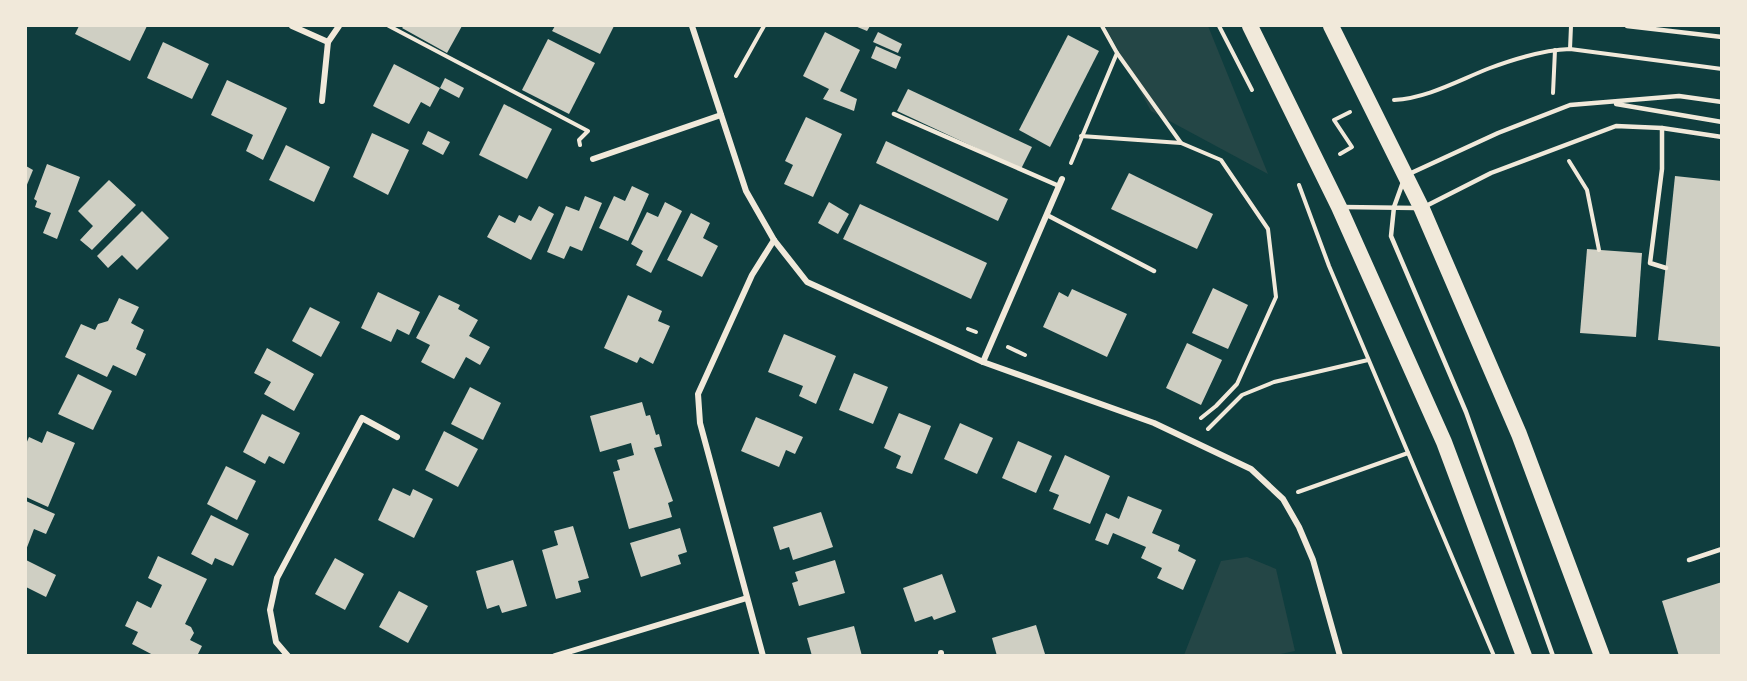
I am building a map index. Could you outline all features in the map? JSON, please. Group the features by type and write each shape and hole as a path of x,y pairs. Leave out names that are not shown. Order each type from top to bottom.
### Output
{"highway":[{"path":"1250,26 1339,207 1444,441 1524,656"},
{"path":"1331,26 1422,208 1519,434 1602,656"}],"street":[{"path":"292,26 328,42"},
{"path":"322,101 328,42 339,26"},
{"path":"692,26 746,191 774,240 807,282 983,362 1154,423 1251,469 1283,499 1299,527 1313,560 1340,656"},
{"path":"593,159 721,115"},
{"path":"983,362 1062,179"},
{"path":"763,656 700,423 698,394 752,275 774,240"},
{"path":"288,656 276,642 270,610 277,578 362,418 397,436"},
{"path":"555,656 747,598"}],"lane":[{"path":"1627,26 1722,37"},
{"path":"1553,656 1466,412 1391,236 1394,207 1405,177 1498,133 1570,105 1679,96 1722,102"},
{"path":"1611,103 1722,122"},
{"path":"894,114 1059,186"},
{"path":"1339,207 1422,208 1510,165 1616,126 1662,128 1722,138"},
{"path":"1662,128 1662,169 1650,263 1666,268"},
{"path":"1047,215 1154,271"},
{"path":"1689,560 1722,549"}],"path":[{"path":"389,26 588,131"},
{"path":"736,76 764,26"},
{"path":"1102,26 1181,143"},
{"path":"1570,49 1571,26"},
{"path":"1491,67 1555,50 1570,49 1722,69"},
{"path":"1071,163 1118,52"},
{"path":"1082,136 1181,143 1221,160 1268,229 1276,297 1237,384 1201,418"},
{"path":"1295,174 1329,266 1494,656"},
{"path":"1196,442 1242,395 1274,382 1368,360"},
{"path":"1283,499 1305,488 1408,453"}],"shaded area":[{"path":"1105,26 1208,26 1268,174 1151,111"},
{"path":"1247,557 1276,569 1295,651 1271,656 1184,655 1221,561"}],"building":[{"path":"79,26 147,26 130,61 75,34"},
{"path":"404,26 462,26 447,53 402,28"},
{"path":"555,26 614,26 600,54 552,31"},
{"path":"855,26 870,26 867,31"},
{"path":"825,32 860,50 840,91 857,99 854,111 823,99 829,89 803,76"},
{"path":"878,32 902,44 898,53 873,42"},
{"path":"1068,35 1099,51 1050,147 1019,130"},
{"path":"548,39 595,63 569,114 522,90"},
{"path":"163,42 209,64 192,99 147,78"},
{"path":"876,46 901,57 896,69 871,58"},
{"path":"394,64 440,88 430,107 421,102 409,124 373,106"},
{"path":"445,78 464,88 459,98 440,88"},
{"path":"227,80 287,108 263,160 246,151 253,135 211,115"},
{"path":"908,89 1032,147 1021,169 897,111"},
{"path":"504,104 552,129 527,179 479,155"},
{"path":"806,117 842,134 813,197 784,184 793,165 785,161"},
{"path":"428,131 450,142 443,155 422,144"},
{"path":"372,133 409,150 388,195 353,177"},
{"path":"886,141 1008,199 998,221 876,163"},
{"path":"286,145 330,167 314,202 269,180"},
{"path":"47,164 80,177 57,239 43,233 51,213 35,207 37,201 34,199"},
{"path":"26,166 33,170 26,187"},
{"path":"1129,173 1213,214 1197,249 1111,209"},
{"path":"1675,176 1722,181 1722,347 1658,340"},
{"path":"109,180 136,205 92,250 80,240 93,226 78,211"},
{"path":"632,186 649,194 628,241 599,228 614,196 625,201"},
{"path":"585,196 602,203 582,251 570,246 564,259 547,252 566,206 579,211"},
{"path":"665,202 682,211 651,273 636,265 643,251 631,244 647,212 658,217"},
{"path":"829,202 849,214 838,234 818,223"},
{"path":"860,204 987,263 971,299 843,239"},
{"path":"539,206 554,214 531,260 487,237 499,215 515,223 519,215 531,221"},
{"path":"142,211 169,238 137,270 122,255 108,268 97,256"},
{"path":"691,213 710,223 703,238 718,246 702,277 667,260"},
{"path":"1587,249 1642,253 1636,337 1580,333"},
{"path":"1213,288 1248,305 1228,349 1192,333"},
{"path":"1072,289 1127,314 1107,357 1043,327 1059,292 1068,297"},
{"path":"378,292 420,312 409,335 397,329 391,342 361,328"},
{"path":"439,295 460,305 458,309 478,320 469,336 490,347 480,365 466,357 454,379 421,362 430,345 416,338"},
{"path":"628,295 662,311 658,321 670,326 653,364 640,357 637,363 604,348"},
{"path":"119,298 139,307 131,323 144,330 136,349 146,354 136,376 113,365 107,377 65,357 81,324 95,330 98,324 108,321"},
{"path":"310,307 340,322 321,357 292,341"},
{"path":"784,334 836,356 816,404 799,396 803,386 768,372"},
{"path":"1187,343 1222,360 1201,405 1166,388"},
{"path":"267,348 314,374 294,411 264,394 271,382 254,373"},
{"path":"854,373 888,387 873,424 839,410"},
{"path":"78,374 112,391 93,430 58,414"},
{"path":"470,387 501,403 483,440 451,424"},
{"path":"642,402 646,416 650,415 656,435 659,434 662,446 654,448 673,501 668,503 672,517 629,529 613,472 620,470 617,460 634,455 631,443 600,452 590,416"},
{"path":"899,413 931,426 912,474 896,468 901,456 884,448"},
{"path":"262,414 300,433 284,464 269,456 265,464 243,452"},
{"path":"756,417 803,437 795,454 786,450 779,467 741,451"},
{"path":"960,423 993,438 977,474 944,459"},
{"path":"47,431 75,443 48,507 26,497 26,444 29,437 42,443"},
{"path":"444,431 478,449 458,487 425,470"},
{"path":"1018,441 1052,456 1036,493 1002,478"},
{"path":"1065,455 1110,476 1090,524 1053,509 1059,495 1049,491"},
{"path":"226,466 256,481 237,520 207,504"},
{"path":"393,488 410,496 413,489 433,499 414,538 378,520"},
{"path":"1128,496 1162,510 1152,533 1180,545 1178,551 1196,560 1183,590 1157,578 1162,568 1141,558 1146,547 1113,533 1108,545 1095,540 1106,513 1119,519"},
{"path":"26,501 55,514 46,534 34,529 26,550"},
{"path":"821,512 833,547 793,560 789,547 780,550 773,527"},
{"path":"211,515 249,534 233,566 215,558 212,565 191,554"},
{"path":"573,526 589,578 578,581 581,592 556,599 542,550 558,545 554,531"},
{"path":"680,528 687,552 678,555 681,564 641,577 630,543"},
{"path":"158,556 207,579 185,624 191,627 194,633 190,640 202,646 197,656 155,656 132,644 138,632 125,626 137,601 151,608 162,585 148,578"},
{"path":"335,558 364,574 345,610 315,594"},
{"path":"26,560 56,575 46,597 26,587"},
{"path":"513,560 527,606 502,613 499,605 487,609 476,571"},
{"path":"835,560 845,593 799,606 792,583 798,581 795,572"},
{"path":"942,574 956,612 934,620 932,616 915,622 903,588"},
{"path":"1722,582 1722,656 1679,656 1662,601"},
{"path":"399,591 428,606 408,643 379,627"},
{"path":"1036,625 1045,654 997,656 992,638"},
{"path":"854,626 862,656 812,656 807,638"}]}
